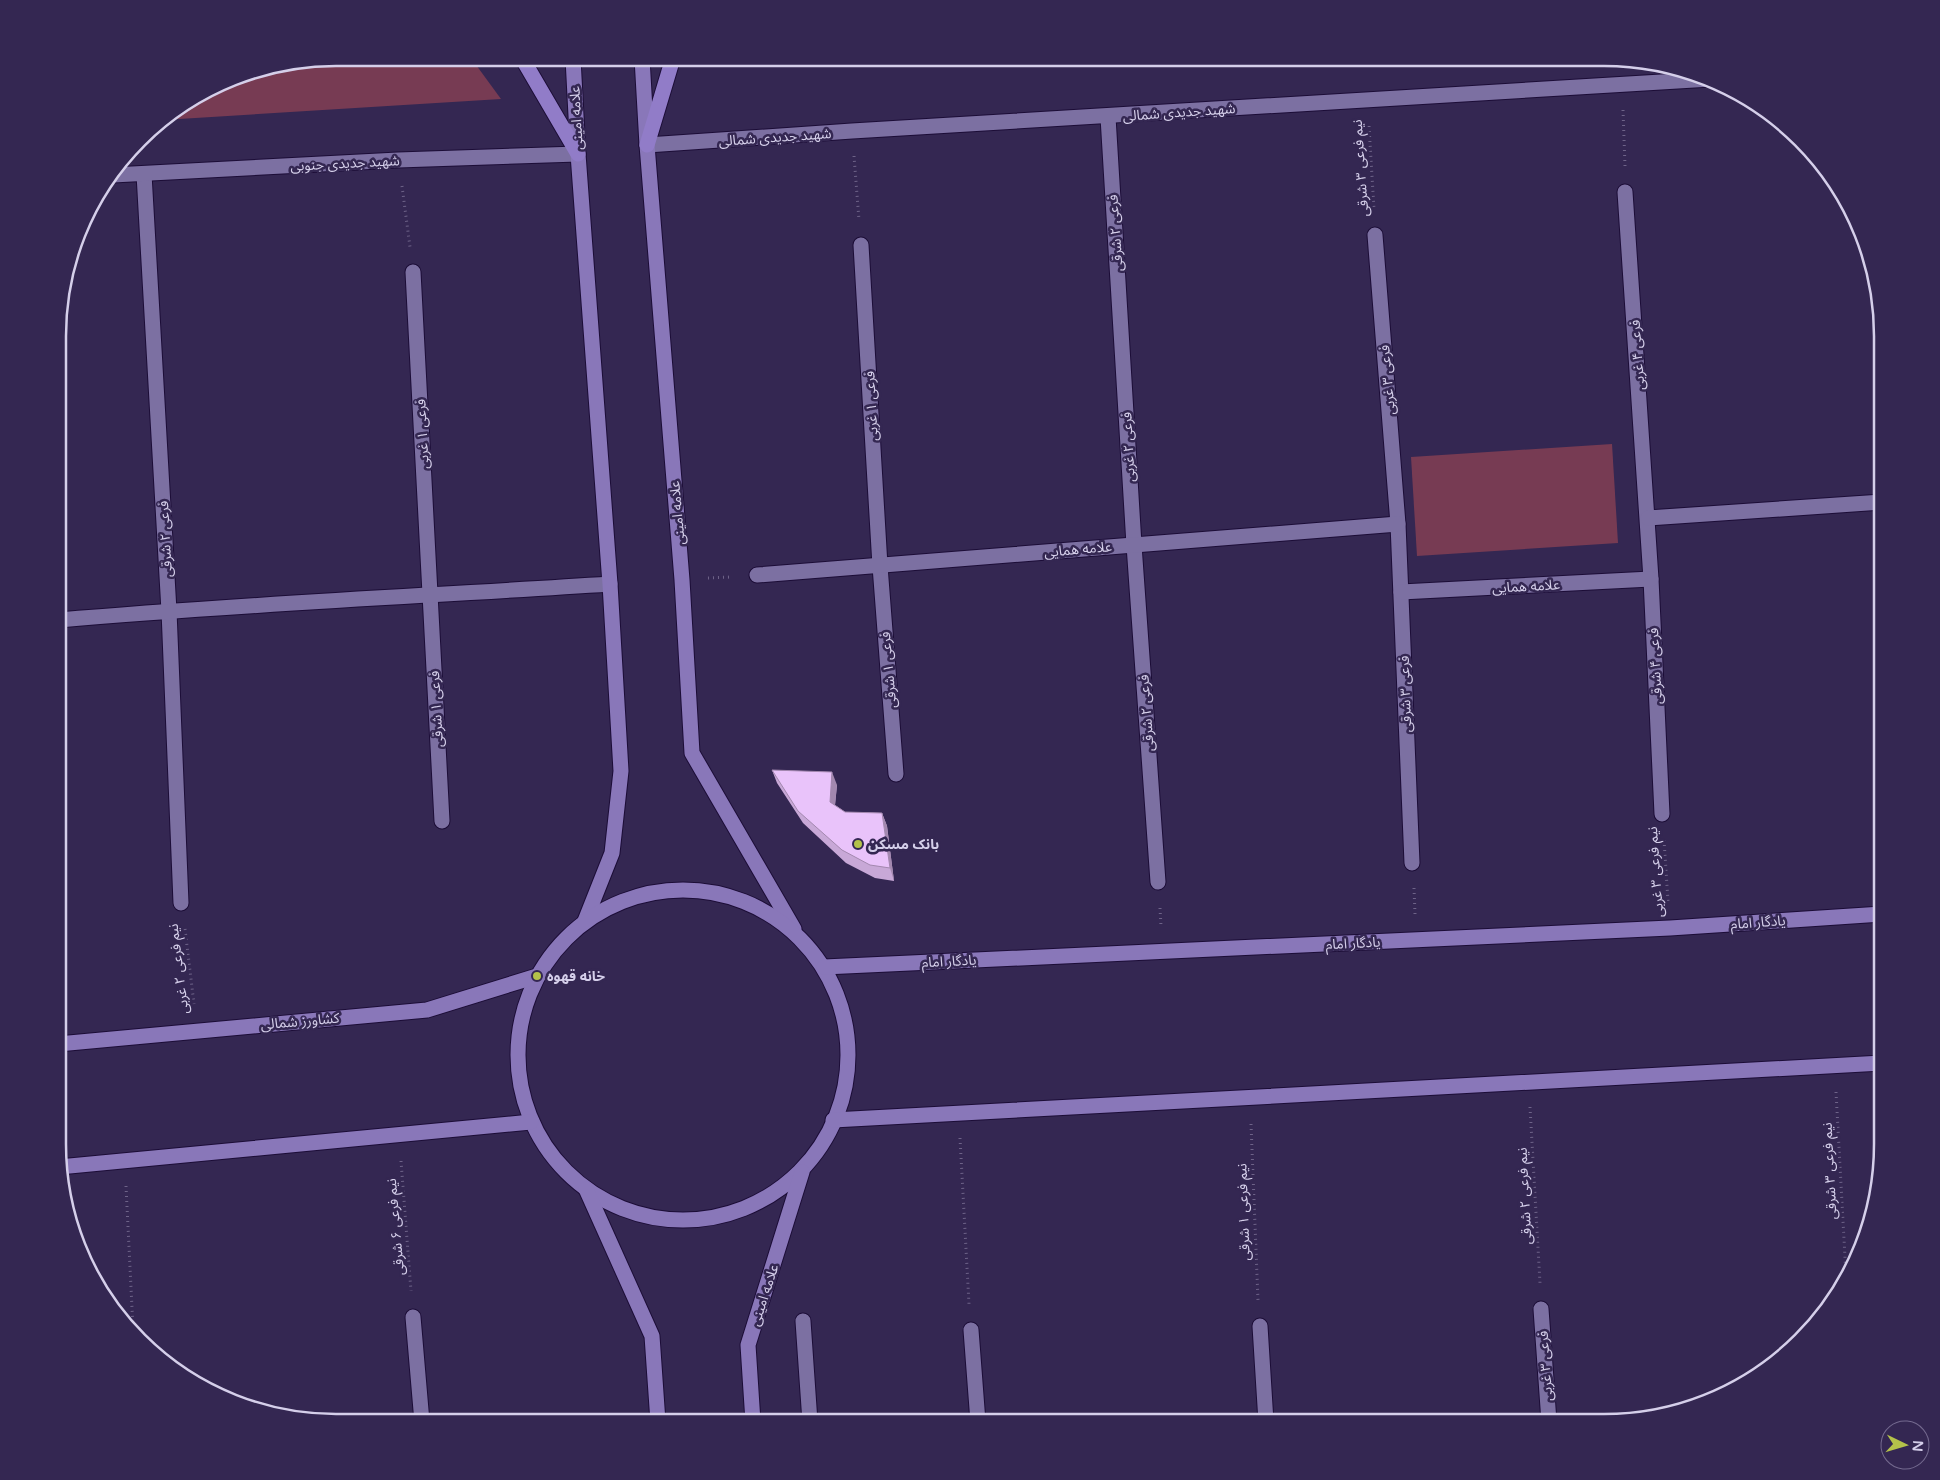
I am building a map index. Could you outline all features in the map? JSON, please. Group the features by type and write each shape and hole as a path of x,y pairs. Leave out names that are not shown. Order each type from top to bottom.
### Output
{"highway":[{"path":"527,66 578,154"},
{"path":"647,146 671,66"}],"main road":[{"name":"علامه امینی","path":"573,66 578,154 610,584 620,771 612,853 585,921"},
{"name":"علامه امینی","path":"642,66 647,146 682,580 692,753 800,939"},
{"path":"688,888 742,899 789,927 800,939 824,966 845,1019 848,1074 833,1120 802,1172 759,1204 708,1220 655,1220 586,1189 562,1169 531,1122 518,1076 520,1025 537,976 558,946 585,921 634,896 688,888"},
{"name":"یادگار امام","path":"824,966 1670,928 1874,915"},
{"name":"کشاورز شمالی","path":"66,1043 428,1010 537,976"},
{"path":"833,1120 1874,1064"},
{"path":"67,1166 531,1122"},
{"name":"علامه امینی","path":"752,1414 748,1345 802,1172"},
{"path":"586,1189 652,1336 657,1414"}],"street":[{"name":"شهید جدیدی شمالی","path":"647,146 852,131 1108,117 1367,99 1689,80"},
{"name":"فرعی ۲ شرقی","path":"1108,117 1123,349"},
{"name":"شهید جدیدی جنوبی","path":"120,175 398,160 578,154"},
{"name":"فرعی ۲ شرقی","path":"144,174 169,611 182,903"},
{"name":"فرعی ۴ غربی","path":"1625,192 1648,518"},
{"name":"فرعی ۳ غربی","path":"1375,235 1398,524"},
{"name":"فرعی ۱ غربی","path":"861,245 880,566"},
{"name":"فرعی ۱ غربی","path":"413,272 431,596"},
{"name":"فرعی ۲ غربی","path":"1123,349 1134,545"},
{"path":"1648,518 1874,503"},
{"name":"فرعی ۴ شرقی","path":"1648,518 1662,814"},
{"name":"علامه همایی","path":"757,575 1398,524"},
{"name":"فرعی ۳ شرقی","path":"1398,524 1412,863"},
{"name":"فرعی ۲ شرقی","path":"1134,545 1158,882"},
{"name":"فرعی ۱ شرقی","path":"880,566 896,774"},
{"name":"علامه همایی","path":"1401,592 1651,579"},
{"path":"66,619 169,611 610,584"},
{"name":"فرعی ۱ شرقی","path":"431,596 442,821"},
{"name":"فرعی ۳ غربی","path":"1541,1309 1548,1414"},
{"path":"413,1317 421,1414"},
{"path":"803,1321 809,1414"},
{"path":"1260,1326 1266,1414"},
{"path":"971,1330 977,1414"}],"path":[{"path":"1622,84 1625,192"},
{"name":"نیم فرعی ۳ شرقی","path":"1367,99 1375,235"},
{"path":"852,131 861,245"},
{"path":"398,160 413,272"},
{"path":"682,580 757,575"},
{"name":"نیم فرعی ۳ غربی","path":"1662,814 1670,928"},
{"path":"1412,863 1417,940"},
{"path":"1158,882 1163,951"},
{"name":"نیم فرعی ۲ غربی","path":"182,903 197,1031"},
{"name":"نیم فرعی ۳ شرقی","path":"1835,1066 1845,1264"},
{"name":"نیم فرعی ۲ شرقی","path":"1528,1082 1541,1309"},
{"name":"نیم فرعی ۱ شرقی","path":"1250,1098 1260,1326"},
{"path":"958,1114 971,1330"},
{"name":"نیم فرعی ۶ شرقی","path":"398,1135 413,1317"},
{"path":"124,1161 133,1322"}],"shaded area":[{"path":"477,66 501,99 176,119 201,102 249,81 283,71 318,67"},
{"path":"1612,444 1618,543 1417,556 1411,457"}],"building":[{"name":"بانک مسکن","path":"772,770 832,772 830,802 845,812 882,813 890,868 870,865 842,850 798,811"}],"place":[{"name":"بانک مسکن","path":"858,844"},
{"name":"خانه قهوه","path":"537,976"}]}
